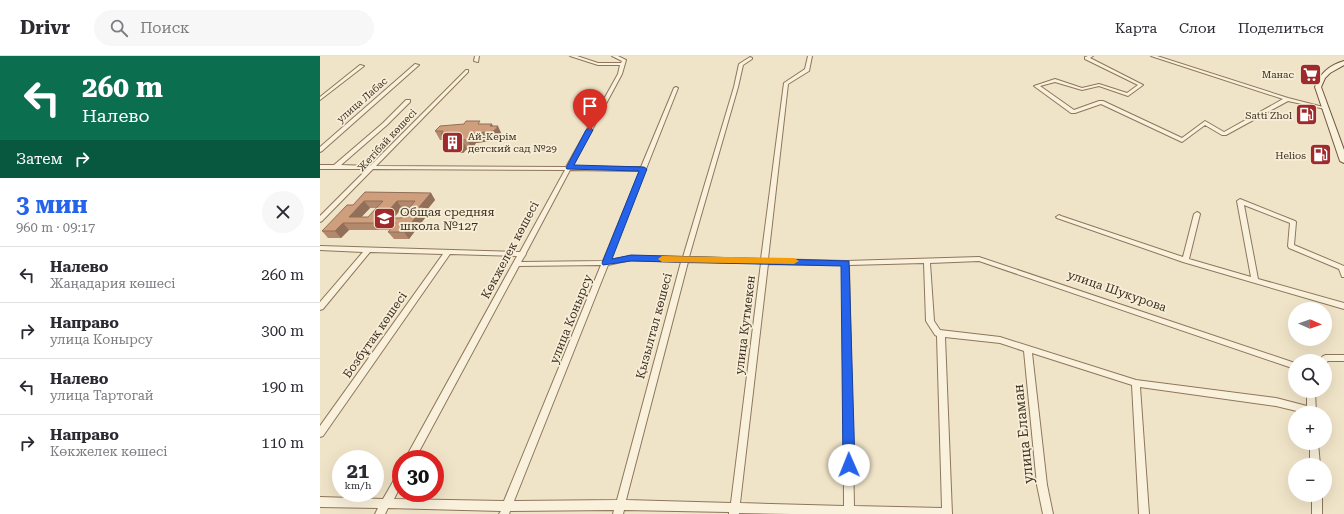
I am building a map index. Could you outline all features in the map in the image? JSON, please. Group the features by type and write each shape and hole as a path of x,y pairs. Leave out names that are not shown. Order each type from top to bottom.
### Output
{"main road":[{"path":"1344,63 1328,70 1320,78 1318,87 1344,161"}],"street":[{"path":"572,56 598,64 625,60"},
{"path":"614,56 625,60"},
{"name":"улица Кутмекен","path":"734,511 786,83 808,70 810,56"},
{"path":"1091,56 1087,58 1141,85 1128,96 1099,85 1082,89 1055,80 1036,86 1073,112 1101,102 1182,140 1205,123 1224,134 1287,99"},
{"path":"1153,56 1287,99 1325,108"},
{"name":"Қызылтал көшесі","path":"619,510 685,260 741,64 750,58"},
{"name":"Көкжелек көшесі","path":"415,450 518,264 620,74 625,60"},
{"name":"улица Лабас","path":"320,150 417,65"},
{"path":"320,99 362,66"},
{"name":"Жетібай көшесі","path":"320,220 466,71"},
{"name":"улица Конырсу","path":"506,510 676,88"},
{"path":"336,167 408,102"},
{"path":"320,167 644,169"},
{"path":"1255,280 1240,201 1293,222 1292,246 1342,268 1344,275"},
{"path":"1185,260 1197,214"},
{"path":"1059,217 1185,260 1344,306"},
{"path":"320,248 368,250 449,250 523,254"},
{"path":"320,307 368,250"},
{"name":"Бозбұтақ көшесі","path":"320,433 449,250"},
{"name":"улица Шукурова","path":"518,264 606,263 631,258 846,263 984,260 1288,364"},
{"path":"927,261 930,321 935,331 941,334 1000,340 1136,383 1276,402 1290,406"},
{"path":"846,263 849,513"},
{"path":"320,502 506,510 947,514 941,334"},
{"name":"улица Еламан","path":"1028,350 1042,485 1048,514"},
{"path":"1332,358 1344,358"},
{"path":"1136,383 1144,514"},
{"path":"380,514 392,493"},
{"path":"1317,502 1318,514"}],"building":[{"path":"466,121 480,121 478,124 492,124 490,126 498,126 494,131 471,134 467,140 462,140 458,144 449,144 453,140 448,140 453,134 441,134 443,131 435,131 440,126 464,124"},
{"path":"365,192 431,193 419,207 424,207 404,232 388,232 396,223 343,223 335,231 322,231 347,205 353,205","holes":["364,201 383,201 368,217 349,217","397,201 415,201 401,218 382,218"]}],"slow traffic":[{"path":"662,259 794,261"}],"place":[{"name":"Манас","path":"1310,74"},
{"name":"Satti Zhol","path":"1307,115"},
{"name":"Ай-Керім детский сад №29","path":"452,142"},
{"name":"Helios","path":"1321,155"},
{"name":"Общая средняя школа №127","path":"385,219"}],"route":[{"path":"590,130 569,168 644,169 606,263 618,259 631,258 846,263 849,465"}]}
